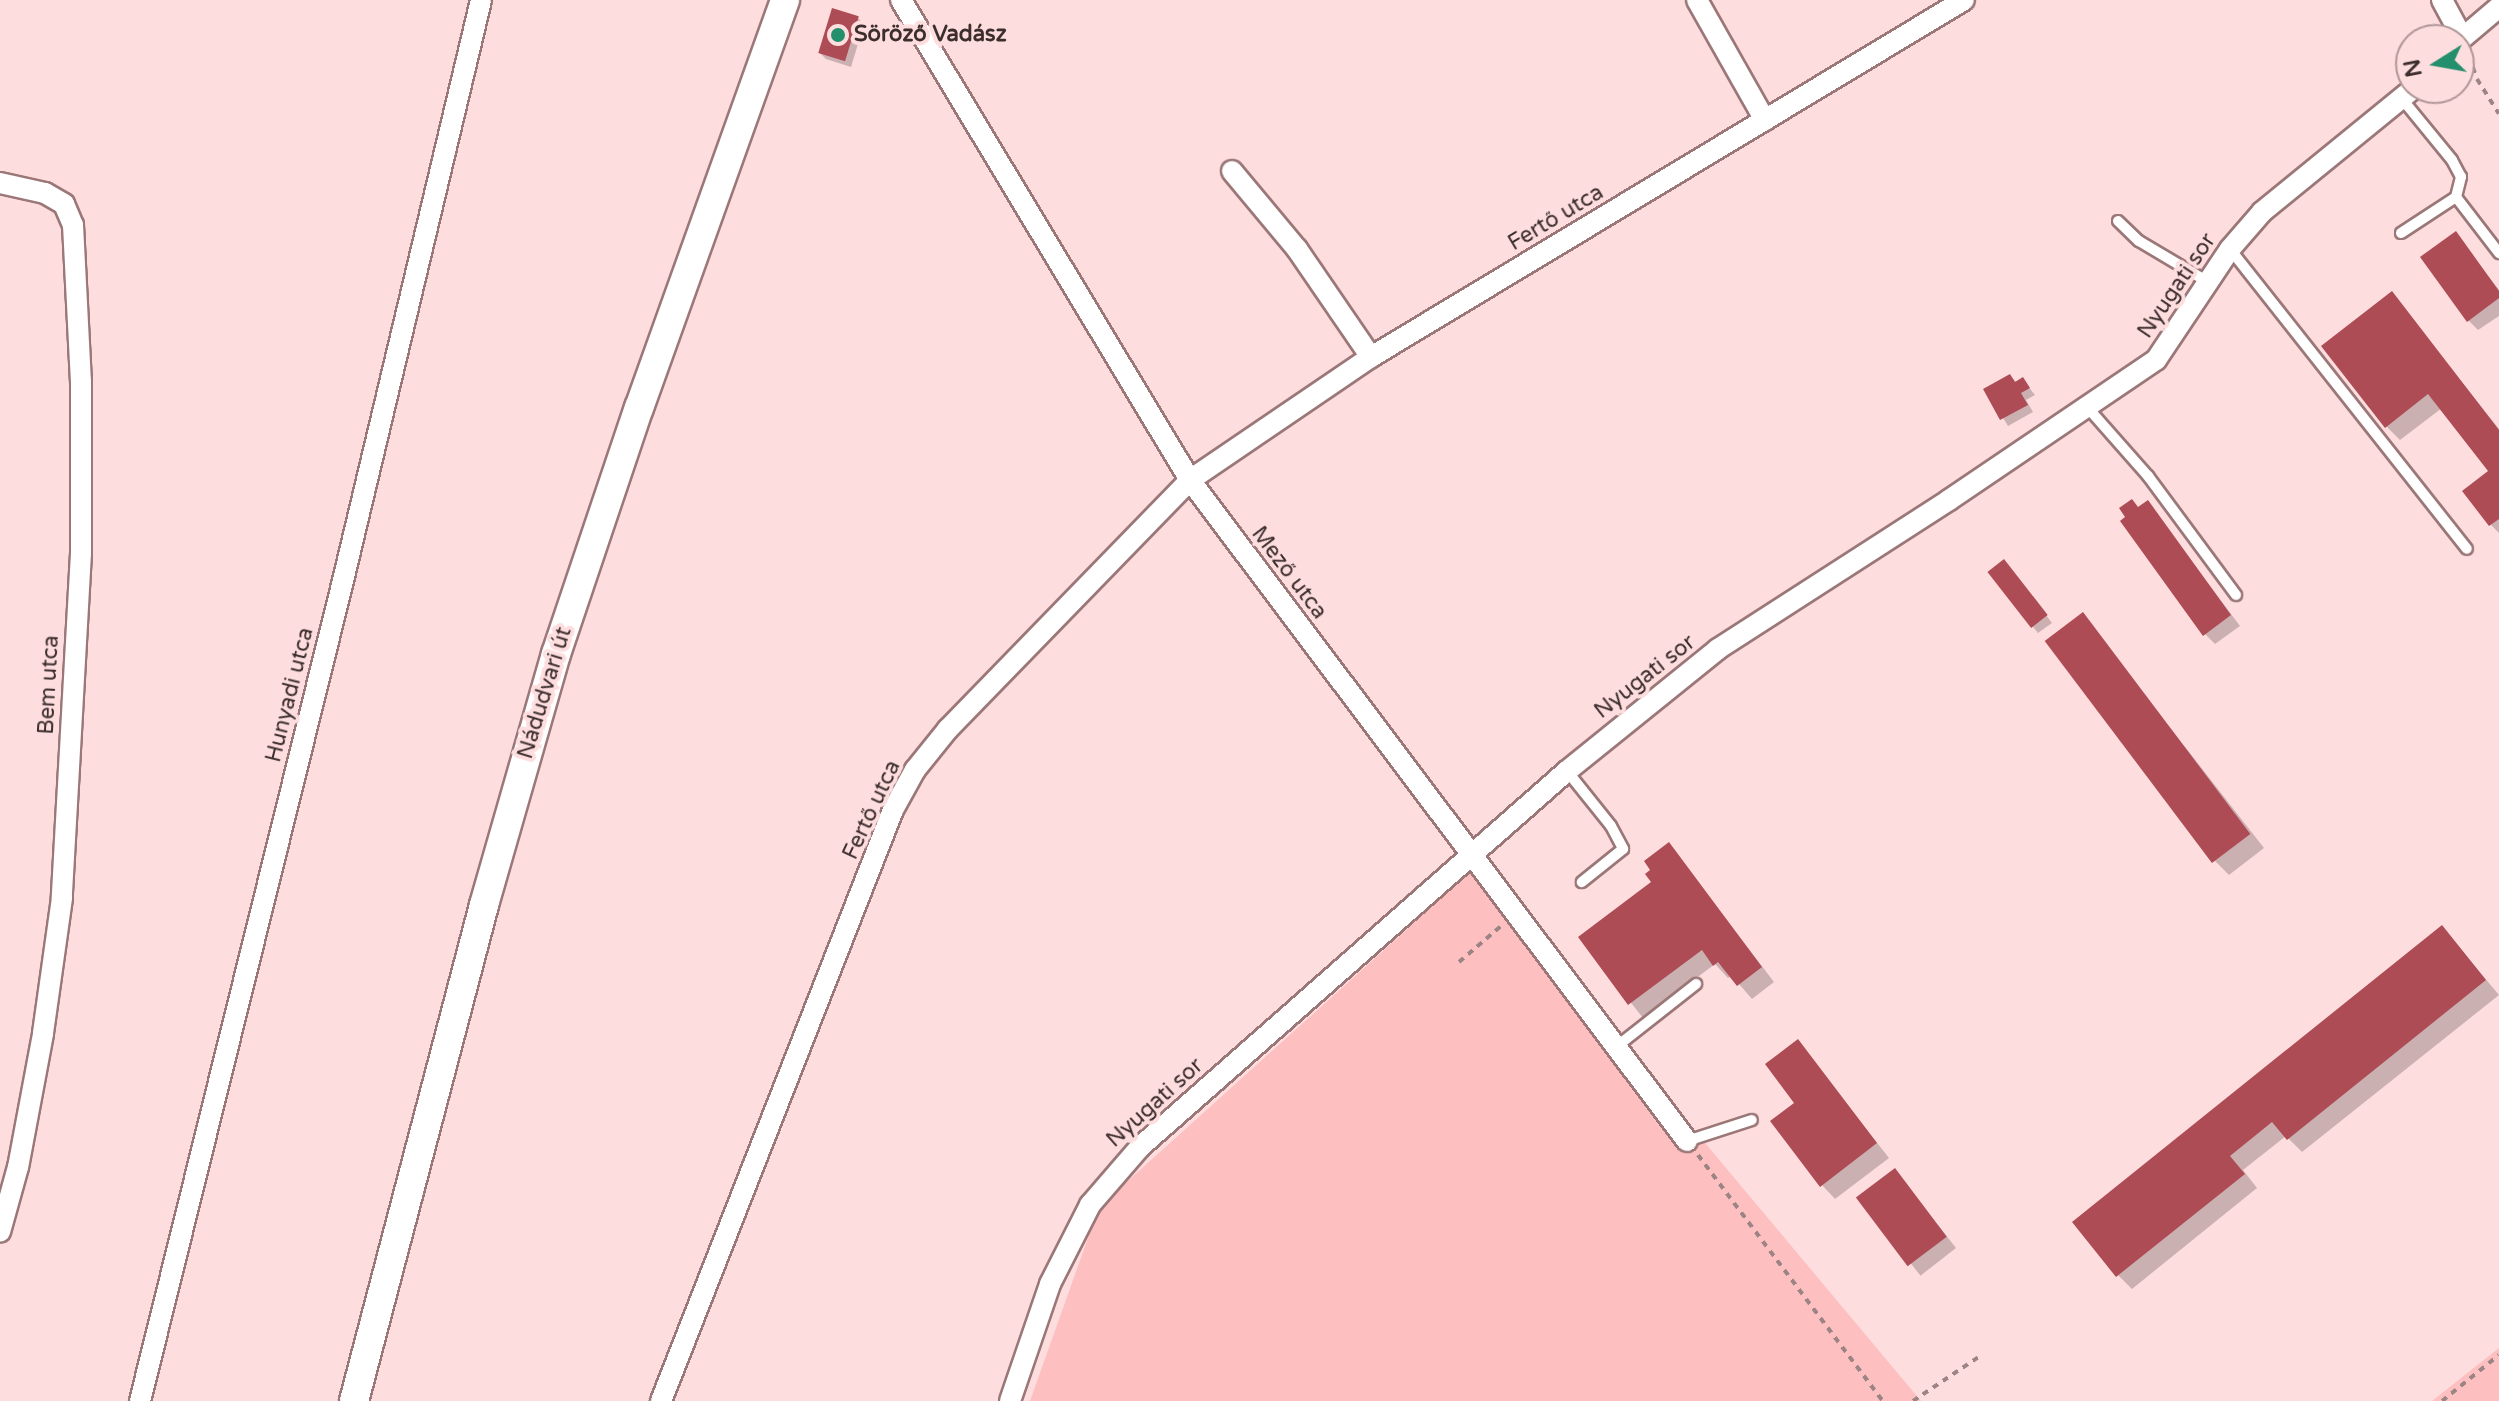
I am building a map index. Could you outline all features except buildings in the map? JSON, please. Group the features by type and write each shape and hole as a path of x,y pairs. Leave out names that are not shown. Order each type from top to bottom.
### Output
{"main road":[{"name":"Nádudvari út","path":"354,1401 484,905 556,654 639,408 785,0"}],"street":[{"name":"Hunyadi utca","path":"140,1401 342,585 481,0"},
{"name":"Mező utca","path":"901,0 1190,480 1687,1141"},
{"path":"1697,0 1765,120"},
{"name":"Fertő utca","path":"661,1401 893,810 915,770 969,706 1190,480 1371,357 1964,0"},
{"path":"2442,0 2454,24"},
{"path":"2475,27 2499,7"},
{"name":"Nyugati sor","path":"1010,1401 1050,1284 1090,1205 1113,1174 1567,771 1718,649 2088,408 2156,360 2230,249 2262,212 2396,104"},
{"path":"1232,171 1297,249 1371,357"},
{"name":"Bem utca","path":"0,183 45,193 64,204 73,225 81,381 81,553 62,898 18,1167 0,1232"}],"lane":[{"path":"2401,233 2456,197 2461,177 2415,104"},
{"path":"2456,197 2499,253"},
{"path":"2118,221 2139,241 2208,282"},
{"path":"2230,249 2467,549"},
{"path":"2088,408 2148,476 2236,595"},
{"path":"1567,771 1611,826 1623,849 1582,882"},
{"path":"1616,1047 1696,984"},
{"path":"1687,1141 1752,1120"}],"path":[{"path":"2475,74 2499,114"},
{"path":"1459,962 1515,914"},
{"path":"1687,1141 1883,1401"},
{"path":"2442,1401 2499,1355"},
{"path":"1913,1401 1980,1356"}],"shaded area":[{"path":"1475,868 1921,1401 1030,1401 1099,1207"},
{"path":"2499,1348 2499,1401 2432,1401"}],"place":[{"name":"Söröző Vadász","path":"838,35"}]}
